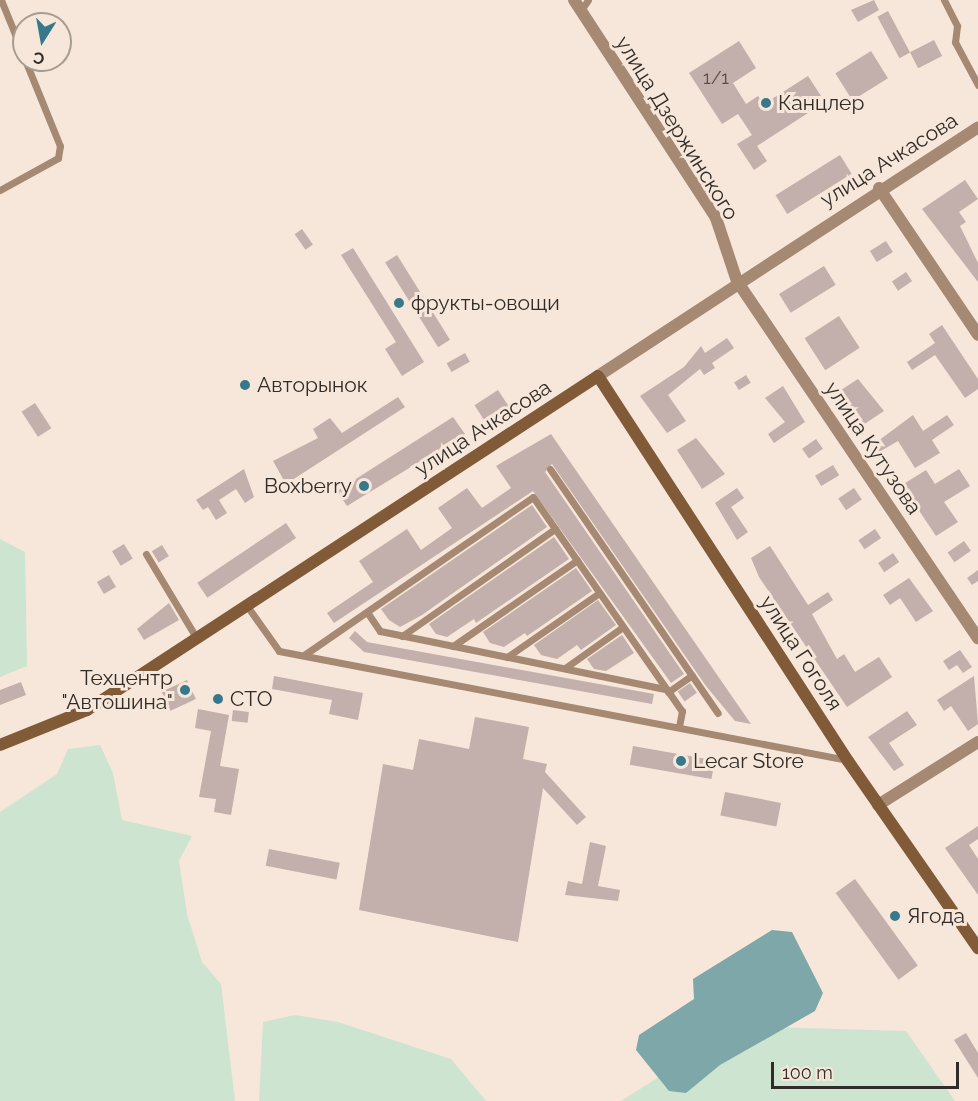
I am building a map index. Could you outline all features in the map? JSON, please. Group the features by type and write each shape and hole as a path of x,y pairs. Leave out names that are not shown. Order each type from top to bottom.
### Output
{"main road":[{"name":"улица Ачкасова","path":"0,745 87,710 598,375"},
{"name":"улица Гоголя","path":"598,375 848,760 978,948"}],"street":[{"name":"улица Дзержинского","path":"581,4 716,218 737,281"},
{"name":"улица Ачкасова","path":"598,375 879,188 978,127"},
{"path":"879,188 978,335"},
{"name":"улица Кутузова","path":"737,281 978,638"},
{"path":"878,805 978,742"}],"lane":[{"path":"1,0 12,27"},
{"path":"944,0 957,26 955,42 978,85"},
{"path":"0,190 48,169 58,158 60,146 31,72"},
{"path":"550,469 718,713"},
{"path":"304,655 533,497 682,711 679,726"},
{"path":"402,636 555,529"},
{"path":"146,554 197,639"},
{"path":"453,646 577,560"},
{"path":"507,657 599,593"},
{"path":"247,606 279,651 848,760"},
{"path":"367,612 381,631 667,691 692,675"},
{"path":"565,668 623,627"}],"green space":[{"path":"0,539 25,552 27,666 0,677"},
{"path":"100,745 113,773 122,820 192,836 179,861 187,914 202,962 221,984 235,1101 0,1101 0,812 57,774 68,749"},
{"path":"295,1015 338,1022 451,1059 486,1101 259,1101 263,1022"},
{"path":"739,1026 906,1031 955,1101 621,1101"}],"water":[{"path":"772,930 792,932 823,993 815,1011 720,1065 686,1093 669,1091 636,1050 639,1035 694,999 693,979"}],"building":[{"path":"874,0 879,10 858,22 851,10"},
{"path":"888,11 910,52 899,58 877,17"},
{"path":"934,40 942,56 918,68 910,52"},
{"path":"739,41 756,68 733,83 746,104 758,96 764,104 808,76 825,102 757,146 767,161 754,170 737,144 752,135 738,114 722,124 689,73"},
{"path":"871,51 888,78 852,100 835,73"},
{"path":"840,155 852,174 787,214 776,195"},
{"path":"965,180 978,199 959,212 966,222 960,226 978,263 978,282 922,209"},
{"path":"302,229 313,245 306,250 295,234"},
{"path":"886,241 893,252 877,262 870,251"},
{"path":"353,248 424,362 402,376 385,349 396,342 341,255"},
{"path":"397,255 450,340 438,347 385,262"},
{"path":"824,266 836,285 791,313 779,294"},
{"path":"906,272 912,281 898,291 892,282"},
{"path":"839,316 860,348 825,370 805,338"},
{"path":"942,325 978,379 978,389 965,398 935,355 912,370 907,362 935,343 929,334"},
{"path":"727,338 734,348 712,363 715,368 704,375 700,369 668,395 686,421 667,433 640,396 684,367 701,346 705,353"},
{"path":"465,353 470,362 451,372 447,363"},
{"path":"746,375 751,383 739,390 734,382"},
{"path":"858,379 884,411 863,425 841,390"},
{"path":"783,386 805,422 774,443 768,434 785,422 765,398"},
{"path":"498,390 509,407 485,422 475,405"},
{"path":"398,397 405,407 286,484 273,461 318,438 313,429 330,418 342,433"},
{"path":"35,403 51,428 38,437 22,412"},
{"path":"913,415 923,431 947,415 954,425 932,440 940,453 915,468 898,441 879,452 874,444"},
{"path":"453,417 465,434 347,506 337,491"},
{"path":"551,434 751,724 735,721 706,686 552,464 545,472 684,674 671,683 533,491 334,623 327,613 373,582 359,561 407,529 421,550 452,528 438,508 467,488 482,508 511,488 496,466"},
{"path":"696,438 725,474 702,489 677,450"},
{"path":"816,439 823,449 809,459 802,449"},
{"path":"833,465 839,475 821,486 815,476"},
{"path":"244,469 254,497 245,503 236,489 219,500 227,513 216,520 208,507 203,510 196,500"},
{"path":"959,469 970,486 944,502 958,522 936,536 902,485 926,470 935,484"},
{"path":"737,488 744,498 731,507 748,532 737,540 715,503"},
{"path":"854,488 862,500 846,510 838,499"},
{"path":"532,505 547,527 422,615 400,627 389,620 381,609"},
{"path":"286,523 296,538 207,598 197,583"},
{"path":"875,529 881,538 865,549 858,540"},
{"path":"554,537 569,559 476,623 474,619 447,637 436,634 429,624"},
{"path":"964,541 971,551 954,562 948,552"},
{"path":"124,544 133,559 121,566 112,551"},
{"path":"162,545 169,556 159,562 152,551"},
{"path":"770,546 808,605 828,592 833,600 812,614 837,659 844,654 855,672 879,657 892,677 847,707 759,577 751,558"},
{"path":"893,553 899,562 884,572 878,563"},
{"path":"576,568 592,591 527,636 525,633 504,647 490,643 483,632"},
{"path":"978,570 978,581 972,585 967,578"},
{"path":"109,575 116,587 104,594 97,582"},
{"path":"909,578 933,611 916,622 900,598 890,605 883,595"},
{"path":"598,600 616,625 581,650 577,645 557,659 541,655 534,645"},
{"path":"169,603 179,620 144,640 137,629"},
{"path":"355,631 367,642 654,694 652,704 364,652 349,638"},
{"path":"622,635 634,653 606,671 594,669 587,659"},
{"path":"960,650 972,667 963,673 957,665 949,670 943,661"},
{"path":"274,676 363,693 358,720 329,714 332,700 272,689"},
{"path":"974,676 978,724 968,731 951,706 944,711 937,700"},
{"path":"187,680 196,699 170,711 162,692"},
{"path":"21,682 26,695 0,705 0,690"},
{"path":"690,683 697,693 685,701 678,692"},
{"path":"198,709 229,715 220,766 239,769 231,815 214,812 216,799 199,797 211,731 195,728"},
{"path":"233,710 249,712 248,723 232,721"},
{"path":"907,711 917,725 889,743 904,765 894,771 868,737"},
{"path":"475,717 529,727 523,759 547,764 545,772 586,817 577,825 543,788 518,942 359,910 383,764 413,770 419,739 469,749"},
{"path":"633,746 715,760 711,779 630,765"},
{"path":"725,792 781,803 776,826 720,816"},
{"path":"978,826 978,839 969,845 978,859 978,895 945,848"},
{"path":"590,842 606,846 598,886 620,890 618,901 565,895 568,881 582,884"},
{"path":"269,849 340,863 336,879 266,866"},
{"path":"855,879 918,966 898,980 836,893"},
{"path":"966,1033 978,1053 978,1078 954,1040"}],"place":[{"name":"Канцлер","path":"766,103"},
{"name":"фрукты-овощи","path":"399,303"},
{"name":"Авторынок","path":"245,385"},
{"name":"Boxberry","path":"364,486"},
{"name":"Техцентр \"Автошина\"","path":"185,690"},
{"name":"СТО","path":"218,699"},
{"name":"Lecar Store","path":"681,761"},
{"name":"Ягода","path":"895,916"}]}
